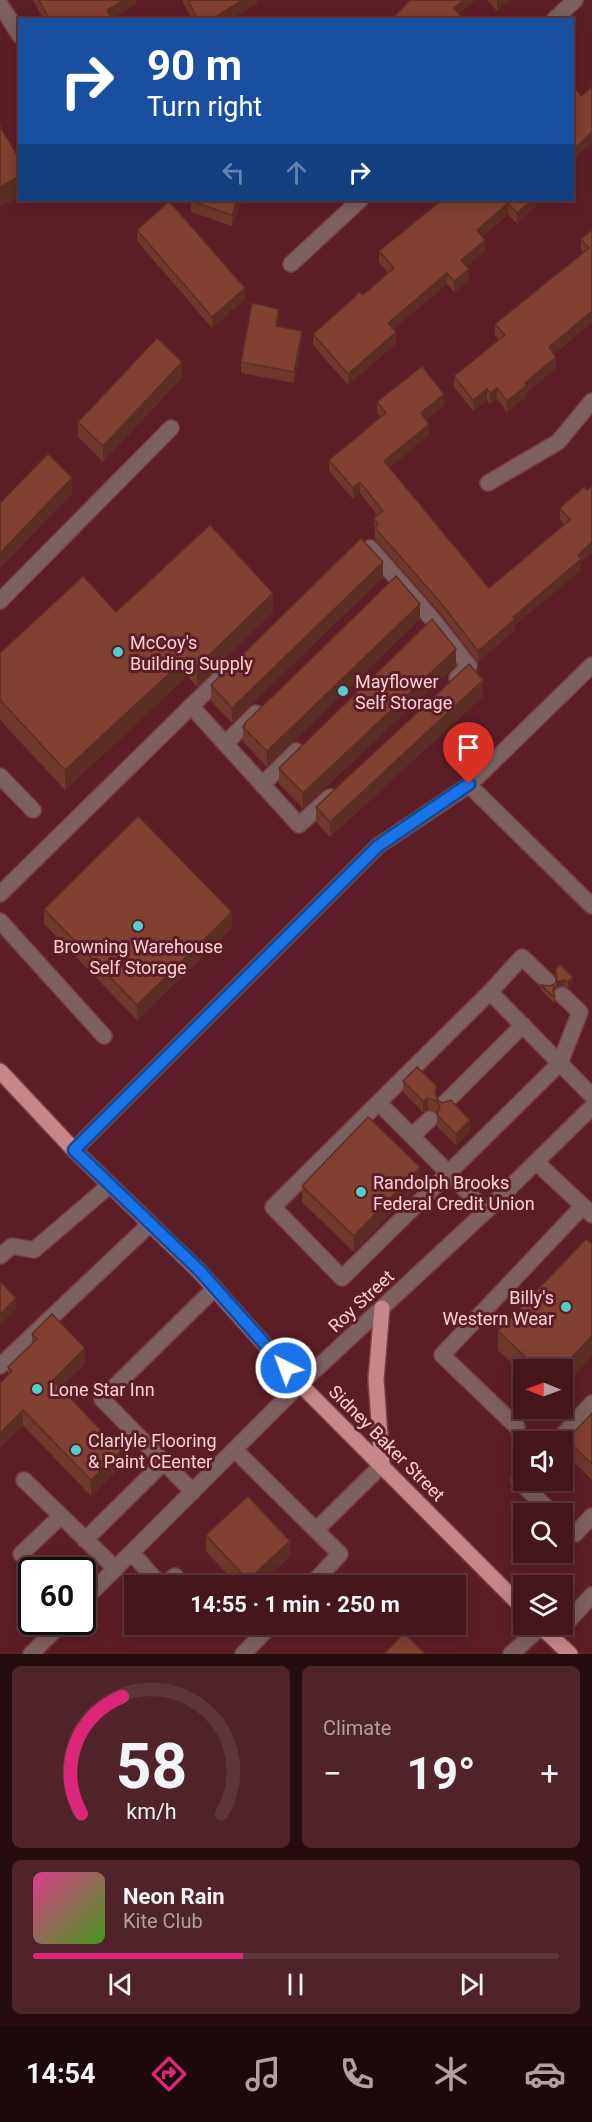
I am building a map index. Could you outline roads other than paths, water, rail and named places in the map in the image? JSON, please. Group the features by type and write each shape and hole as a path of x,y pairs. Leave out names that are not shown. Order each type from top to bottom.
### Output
{"main road":[{"name":"Sidney Baker Street","path":"1,1076 215,1288 300,1384 513,1598"},
{"path":"382,1308 376,1379 382,1465"},
{"path":"550,1635 570,1654"}],"street":[{"path":"556,18 575,0"},
{"path":"0,4 18,33"},
{"path":"291,264 359,201"},
{"path":"489,483 558,442 592,400"},
{"path":"0,602 171,428"},
{"path":"353,548 362,539 392,582 428,624 469,666 444,690"},
{"path":"0,894 234,664"},
{"path":"74,1150 378,846 469,784 592,665"},
{"path":"225,744 268,702"},
{"path":"191,706 299,825 342,786"},
{"path":"262,785 305,744"},
{"path":"0,776 33,810"},
{"path":"469,784 592,906"},
{"path":"0,921 104,1036"},
{"path":"548,982 522,957 490,992 273,1207 342,1278 560,1063 580,1012 562,995"},
{"path":"490,992 592,1096"},
{"path":"444,1104 523,1025"},
{"path":"379,1102 486,1211"},
{"name":"Roy Street","path":"96,1588 300,1384 486,1211 592,1107"},
{"path":"412,1136 430,1119"},
{"path":"518,1427 442,1355 587,1210 536,1162"},
{"path":"0,1256 12,1246 34,1250 110,1185"},
{"path":"0,1366 150,1224"},
{"path":"193,1492 102,1399 215,1288"},
{"path":"566,1431 592,1403"},
{"path":"235,1450 340,1554 320,1575"},
{"path":"85,1540 164,1462"},
{"path":"316,1530 382,1465"},
{"path":"24,1480 116,1569"},
{"path":"530,1491 542,1503"},
{"path":"24,1557 21,1554 61,1516"},
{"path":"573,1532 575,1534 591,1518"},
{"path":"132,1553 153,1575"},
{"path":"553,1638 592,1595"},
{"path":"31,1654 50,1635"},
{"path":"243,1654 261,1635"},
{"path":"511,1654 531,1635"}],"place":[{"name":"McCoy's Building Supply","path":"118,652"},
{"name":"Mayflower Self Storage","path":"343,691"},
{"name":"Browning Warehouse Self Storage","path":"138,926"},
{"name":"Randolph Brooks Federal Credit Union","path":"361,1192"},
{"name":"Billy's Western Wear","path":"566,1307"},
{"name":"Lone Star Inn","path":"37,1389"},
{"name":"Clarlyle Flooring & Paint CEenter","path":"76,1450"}]}
